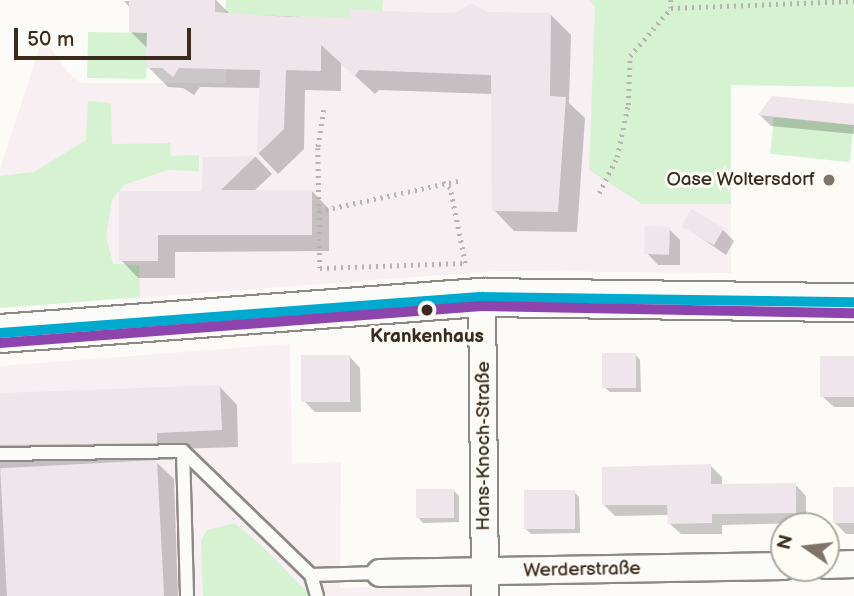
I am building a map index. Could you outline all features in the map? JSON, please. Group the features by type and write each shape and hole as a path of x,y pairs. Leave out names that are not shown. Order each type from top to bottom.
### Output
{"street":[{"path":"0,333 482,297 854,302"},
{"name":"Hans-Knoch-Straße","path":"482,297 485,584"},
{"name":"Werderstraße","path":"380,573 485,584 770,567"}],"lane":[{"path":"0,454 183,451 311,575 317,596"},
{"path":"183,451 187,596"},
{"path":"311,575 380,573"}],"path":[{"path":"599,193 617,157 628,105 630,56 671,8 671,0"},
{"path":"671,8 854,1"},
{"path":"324,110 318,148 320,268 465,263 450,188 442,182"},
{"path":"319,211 461,180"}],"shaded area":[{"path":"226,0 730,0 731,273 496,271 0,308 0,169 43,37 69,74 82,83 226,83"},
{"path":"290,344 292,464 341,462 340,588 475,585 475,596 0,596 0,366"}],"green space":[{"path":"226,0 383,0 382,11 350,10 350,19 322,35 324,17 225,15"},
{"path":"589,0 854,0 854,87 731,85 731,204 642,204 589,170 595,7"},
{"path":"88,32 147,33 146,79 87,78"},
{"path":"88,101 111,103 112,144 170,143 171,156 199,155 199,171 168,170 124,185 112,200 106,236 113,264 139,265 140,297 0,308 0,176 34,172 86,140"},
{"path":"774,117 854,125 850,162 770,154"},
{"path":"234,523 262,546 311,596 203,596 201,541 207,530"}],"building":[{"path":"129,0 215,0 215,12 290,17 350,17 350,10 457,12 471,3 488,12 551,13 550,96 566,97 558,212 492,211 491,75 359,70 355,76 321,45 321,71 286,70 284,129 257,155 260,70 179,68 173,77 162,68 146,68 147,33 129,32"},
{"path":"772,96 854,104 854,125 758,115"},
{"path":"256,156 221,190 312,190 312,235 158,235 158,261 119,261 119,191 202,191 203,157"},
{"path":"691,209 724,228 714,245 681,226"},
{"path":"645,226 670,227 669,255 644,254"},
{"path":"602,353 636,353 636,388 602,388"},
{"path":"301,355 350,355 350,402 301,402"},
{"path":"820,356 854,356 854,397 820,397"},
{"path":"220,385 222,430 157,433 157,443 0,445 0,393"},
{"path":"157,460 164,596 7,596 0,468"},
{"path":"711,464 711,484 796,483 796,512 712,514 712,523 668,524 667,505 602,505 602,467"},
{"path":"833,487 854,487 854,523 840,523 840,512 833,512"},
{"path":"416,489 454,489 454,518 416,518"},
{"path":"524,490 575,490 575,529 524,529"}],"transit line":[{"path":"0,333 482,297 854,302"},
{"path":"0,343 482,306 854,313"}],"place":[{"name":"Oase Woltersdorf","path":"829,180"},
{"name":"Krankenhaus","path":"427,310"}]}
